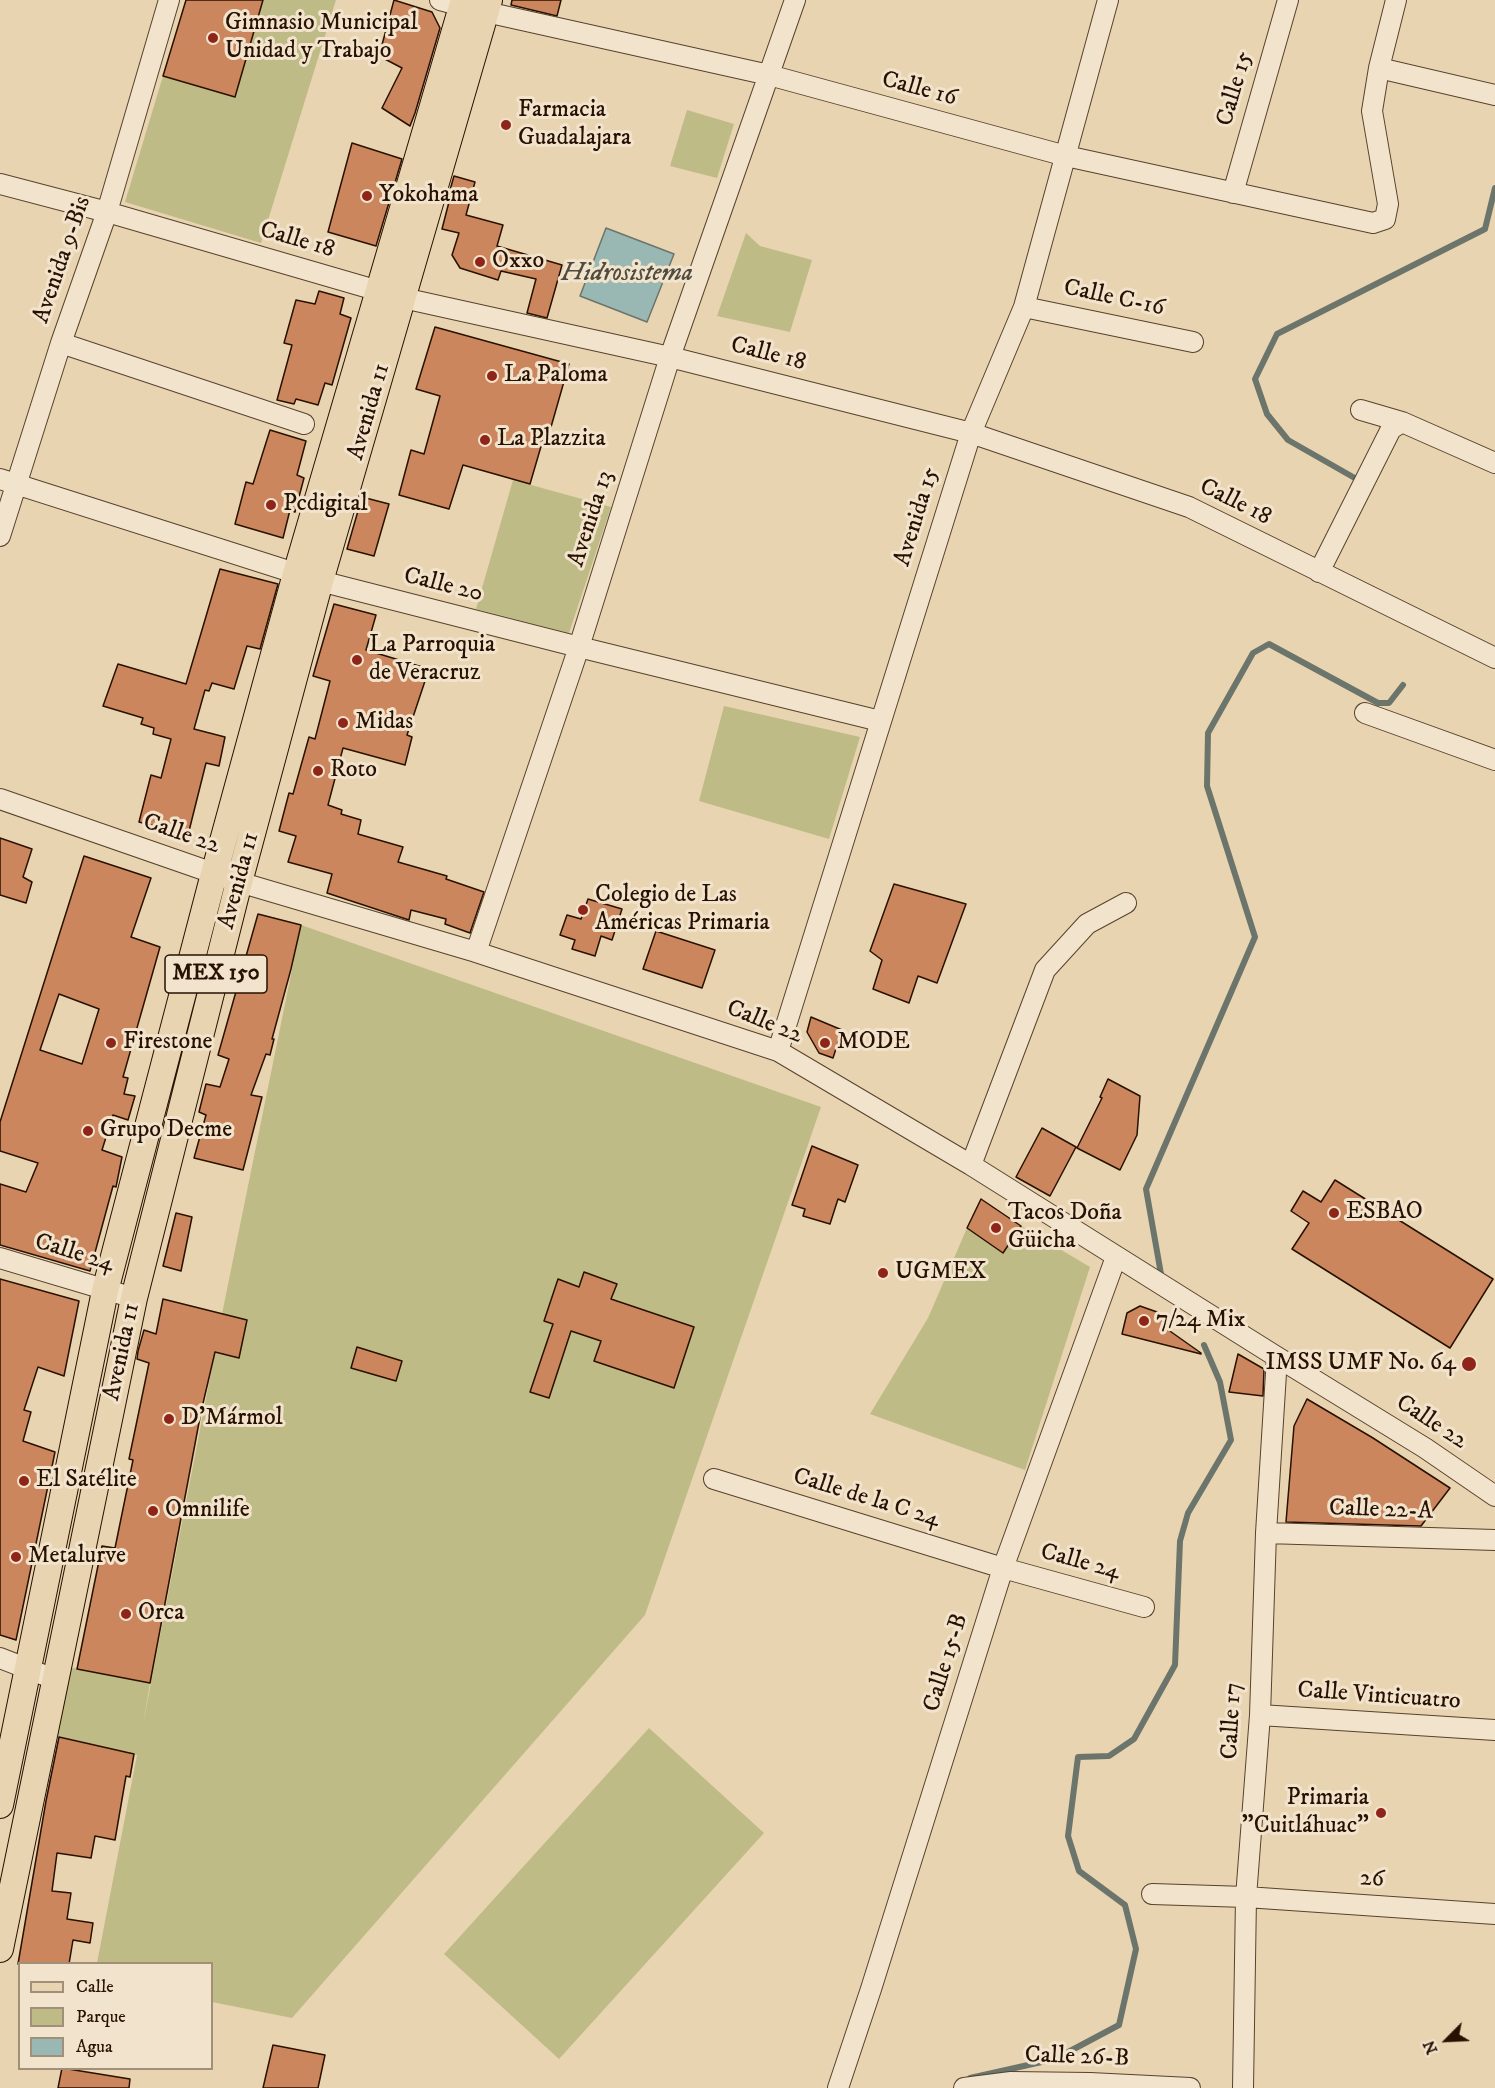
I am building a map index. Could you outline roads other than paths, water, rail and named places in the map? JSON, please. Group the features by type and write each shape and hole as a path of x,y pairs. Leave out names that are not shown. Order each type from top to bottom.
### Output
{"main road":[{"name":"Avenida 11","path":"1,1935 32,1796 54,1679 134,1298 239,882 256,776 308,577 392,295 468,4"},
{"name":"Avenida 11","path":"2,1796 105,1291 214,874 256,776"},
{"path":"165,1064 191,1073"},
{"path":"54,1538 83,1546"},
{"path":"2,1796 32,1796"}],"street":[{"name":"Avenida 9-Bis","path":"0,536 8,482 61,343 107,212 170,0"},
{"name":"Avenida 13","path":"476,952 579,647 670,357 795,0"},
{"name":"Avenida 15","path":"778,1051 971,433 1024,307 1108,0"},
{"name":"Calle 15","path":"1233,193 1288,0"},
{"path":"1396,0 1379,68 1495,94"},
{"name":"Calle 16","path":"468,4 769,75 1066,156 1373,223 1385,219 1388,204 1372,111 1379,68"},
{"name":"Calle 18","path":"0,184 107,212 392,295 670,357 971,433 1189,507 1495,658"},
{"name":"Calle C-16","path":"1024,307 1193,342"},
{"path":"61,343 304,424"},
{"path":"1361,410 1402,422 1495,463"},
{"path":"1319,572 1391,429 1402,422"},
{"name":"Calle 20","path":"8,482 308,577 880,721"},
{"path":"1365,713 1495,760"},
{"name":"Calle 22","path":"0,799 214,874 476,952 778,1051 971,1165 1425,1448 1495,1496"},
{"path":"971,1165 1045,970 1087,924 1126,903"},
{"name":"Calle 24","path":"0,1257 134,1298"},
{"name":"Calle 15-B","path":"838,2088 1003,1568 1116,1257"},
{"name":"Calle 17","path":"1243,2088 1246,1897 1260,1715 1266,1533 1277,1357"},
{"name":"Calle de la C 24","path":"714,1479 1003,1568"},
{"name":"Calle 22-A","path":"1266,1533 1495,1540"},
{"name":"Calle 24","path":"1003,1568 1144,1607"},
{"path":"0,1658 54,1679"},
{"name":"Calle Vinticuatro","path":"1260,1715 1495,1730"},
{"name":"26","path":"1152,1894 1246,1897 1495,1914"},
{"name":"Calle 26-B","path":"964,2088 1011,2082 1190,2088"}],"water":[{"name":"Hidrosistema","path":"606,228 674,254 647,322 580,296"}],"waterway":[{"path":"1360,481 1288,440 1267,414 1255,379 1277,334 1485,229 1495,188"},
{"path":"1161,1274 1146,1189 1255,937 1207,786 1208,733 1253,653 1269,644 1378,703 1389,703 1403,685"},
{"path":"970,2078 1055,2059 1119,2025 1136,1949 1125,1905 1079,1871 1068,1836 1078,1757 1109,1756 1134,1739 1175,1665 1180,1541 1188,1513 1231,1440 1220,1382 1204,1345"}],"place":[{"name":"Gimnasio Municipal Unidad y Trabajo","path":"213,38"},
{"name":"Farmacia Guadalajara","path":"506,125"},
{"name":"Yokohama","path":"367,196"},
{"name":"Oxxo","path":"480,262"},
{"name":"La Paloma","path":"492,376"},
{"name":"La Plazzita","path":"485,440"},
{"name":"Pcdigital","path":"271,505"},
{"name":"La Parroquia de Veracruz","path":"357,660"},
{"name":"Midas","path":"343,723"},
{"name":"Roto","path":"318,771"},
{"name":"Colegio de Las Américas Primaria","path":"583,910"},
{"name":"Firestone","path":"111,1043"},
{"name":"MODE","path":"825,1043"},
{"name":"Grupo Decme","path":"88,1131"},
{"name":"ESBAO","path":"1334,1213"},
{"name":"Tacos Doña Güicha","path":"996,1228"},
{"name":"UGMEX","path":"883,1273"},
{"name":"7/24 Mix","path":"1144,1321"},
{"name":"IMSS UMF No. 64","path":"1469,1364"},
{"name":"D'Mármol","path":"169,1419"},
{"name":"El Satélite","path":"24,1481"},
{"name":"Omnilife","path":"153,1511"},
{"name":"Metalurve","path":"16,1557"},
{"name":"Orca","path":"126,1614"},
{"name":"Primaria \"Cuitláhuac\"","path":"1381,1813"}]}
